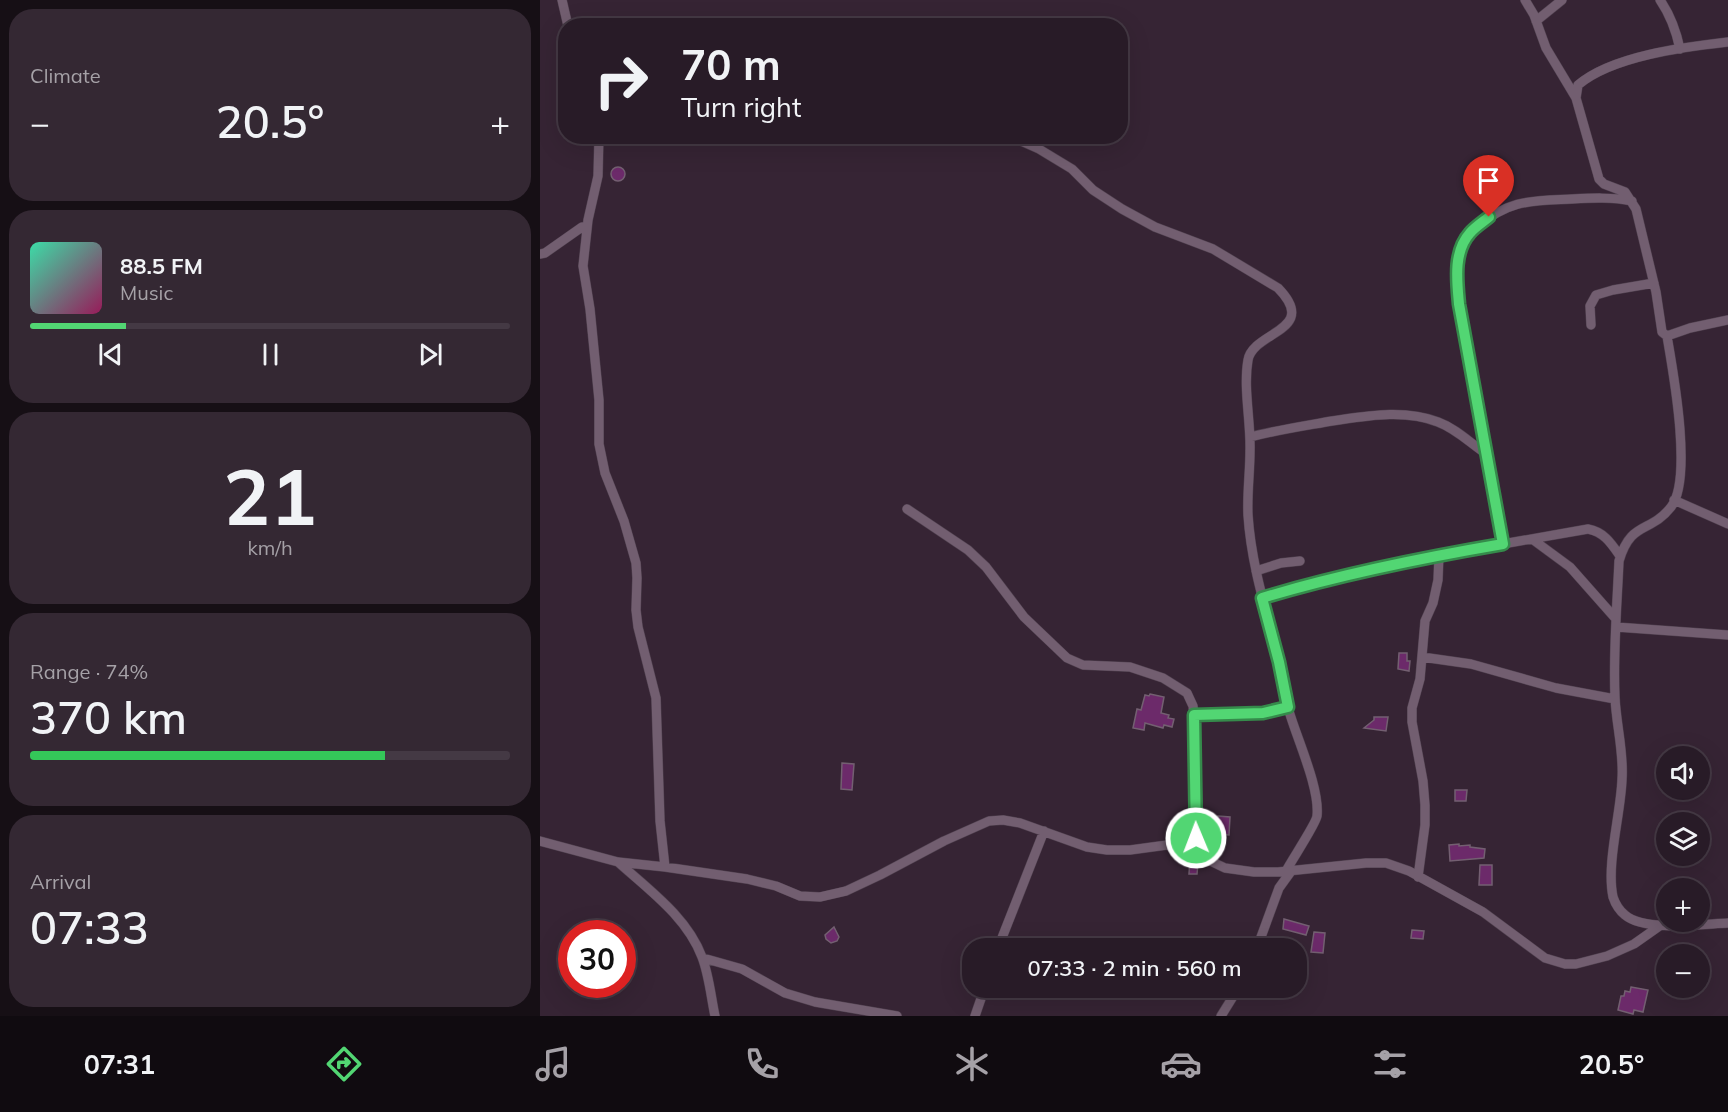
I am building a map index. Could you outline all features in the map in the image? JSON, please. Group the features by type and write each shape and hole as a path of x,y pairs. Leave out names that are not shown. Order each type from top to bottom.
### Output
{"street":[{"path":"562,0 566,18"},
{"path":"1525,0 1546,48 1576,98 1599,178 1605,184 1625,192 1632,201 1654,283 1662,329 1667,336 1675,379 1681,435 1679,490 1671,507 1656,520 1632,533 1623,545 1620,556 1614,666 1623,777 1612,874 1613,898 1627,917 1656,924"},
{"path":"1536,21 1562,0"},
{"path":"1660,0 1670,14 1680,49"},
{"path":"1576,98 1578,85 1589,75 1634,59 1728,42"},
{"path":"599,144 598,176 588,220 583,266 590,309 599,400 599,444 604,473 624,521 636,563 638,578 636,610 656,698 660,821 665,867"},
{"path":"1028,144 1072,169 1093,190 1122,209 1155,226 1213,249 1278,288 1292,307 1291,317 1286,325 1252,350 1248,359 1250,437 1248,514 1262,598 1288,707 1302,746 1317,805 1316,819 1279,888 1261,938"},
{"path":"1503,544 1458,300 1459,253 1469,234 1493,213 1516,204 1616,197 1632,201"},
{"path":"540,254 545,253 582,227"},
{"path":"1592,325 1590,306 1596,295 1654,283"},
{"path":"1667,336 1690,328 1728,320"},
{"path":"1250,437 1378,414 1410,416 1436,421 1457,430 1488,455"},
{"path":"1674,500 1728,524"},
{"path":"907,510 968,550 986,567 1024,617 1067,658 1083,665 1130,668 1163,678 1187,693 1194,715 1196,855"},
{"path":"1262,598 1326,580 1439,555 1588,529 1598,531 1620,556"},
{"path":"1532,539 1570,567 1616,623 1728,635"},
{"path":"1418,877 1425,805 1412,722 1412,708 1420,679 1425,621 1433,603 1438,580 1439,555"},
{"path":"1256,571 1281,563 1300,561"},
{"path":"1422,657 1471,664 1556,688 1615,699"},
{"path":"1194,715 1263,713 1288,707"},
{"path":"540,841 618,862 747,879 776,886 800,896 819,897 846,891 944,841 989,821 1003,820 1020,823 1087,847 1107,850 1179,846 1225,868 1254,872 1386,863 1409,871 1483,912 1545,958 1565,964 1576,964 1607,956 1634,944 1656,929"},
{"path":"1002,938 1044,831"},
{"path":"618,862 671,909 692,936 703,958 715,1016"},
{"path":"1710,924 1728,923"},
{"path":"703,958 742,969 785,993 815,1002 897,1016"},
{"path":"975,1016 981,998"},
{"path":"1221,1016 1232,998"}],"building":[{"path":"618,167 623,169 625,174 623,179 618,181 613,179 611,174 613,169"},
{"path":"1399,653 1407,653 1407,661 1410,661 1409,671 1398,669"},
{"path":"1145,695 1164,697 1161,713 1174,719 1172,727 1164,725 1163,728 1145,723 1144,730 1133,728 1137,709 1141,710"},
{"path":"1374,717 1388,717 1386,731 1364,728 1374,720"},
{"path":"842,763 854,764 852,790 841,789"},
{"path":"1455,790 1467,790 1466,801 1455,801"},
{"path":"1218,816 1230,817 1229,835 1216,834"},
{"path":"1459,844 1459,846 1470,845 1470,847 1485,849 1484,858 1450,861 1449,845"},
{"path":"1190,859 1198,863 1197,874 1189,874"},
{"path":"1480,865 1492,865 1492,885 1479,885"},
{"path":"1284,919 1309,926 1306,935 1283,929"},
{"path":"834,927 839,937 837,941 831,943 825,935"},
{"path":"1412,930 1424,931 1423,939 1411,938"},
{"path":"1314,932 1325,933 1323,953 1311,952"},
{"path":"1631,987 1648,990 1643,1012 1634,1010 1633,1014 1618,1010 1621,996 1624,996 1625,991 1630,992"}],"route":[{"path":"1196,838 1194,715 1263,713 1288,707 1262,598 1315,582 1400,562 1503,544 1459,304 1457,273 1459,253 1469,234 1489,217"}]}
